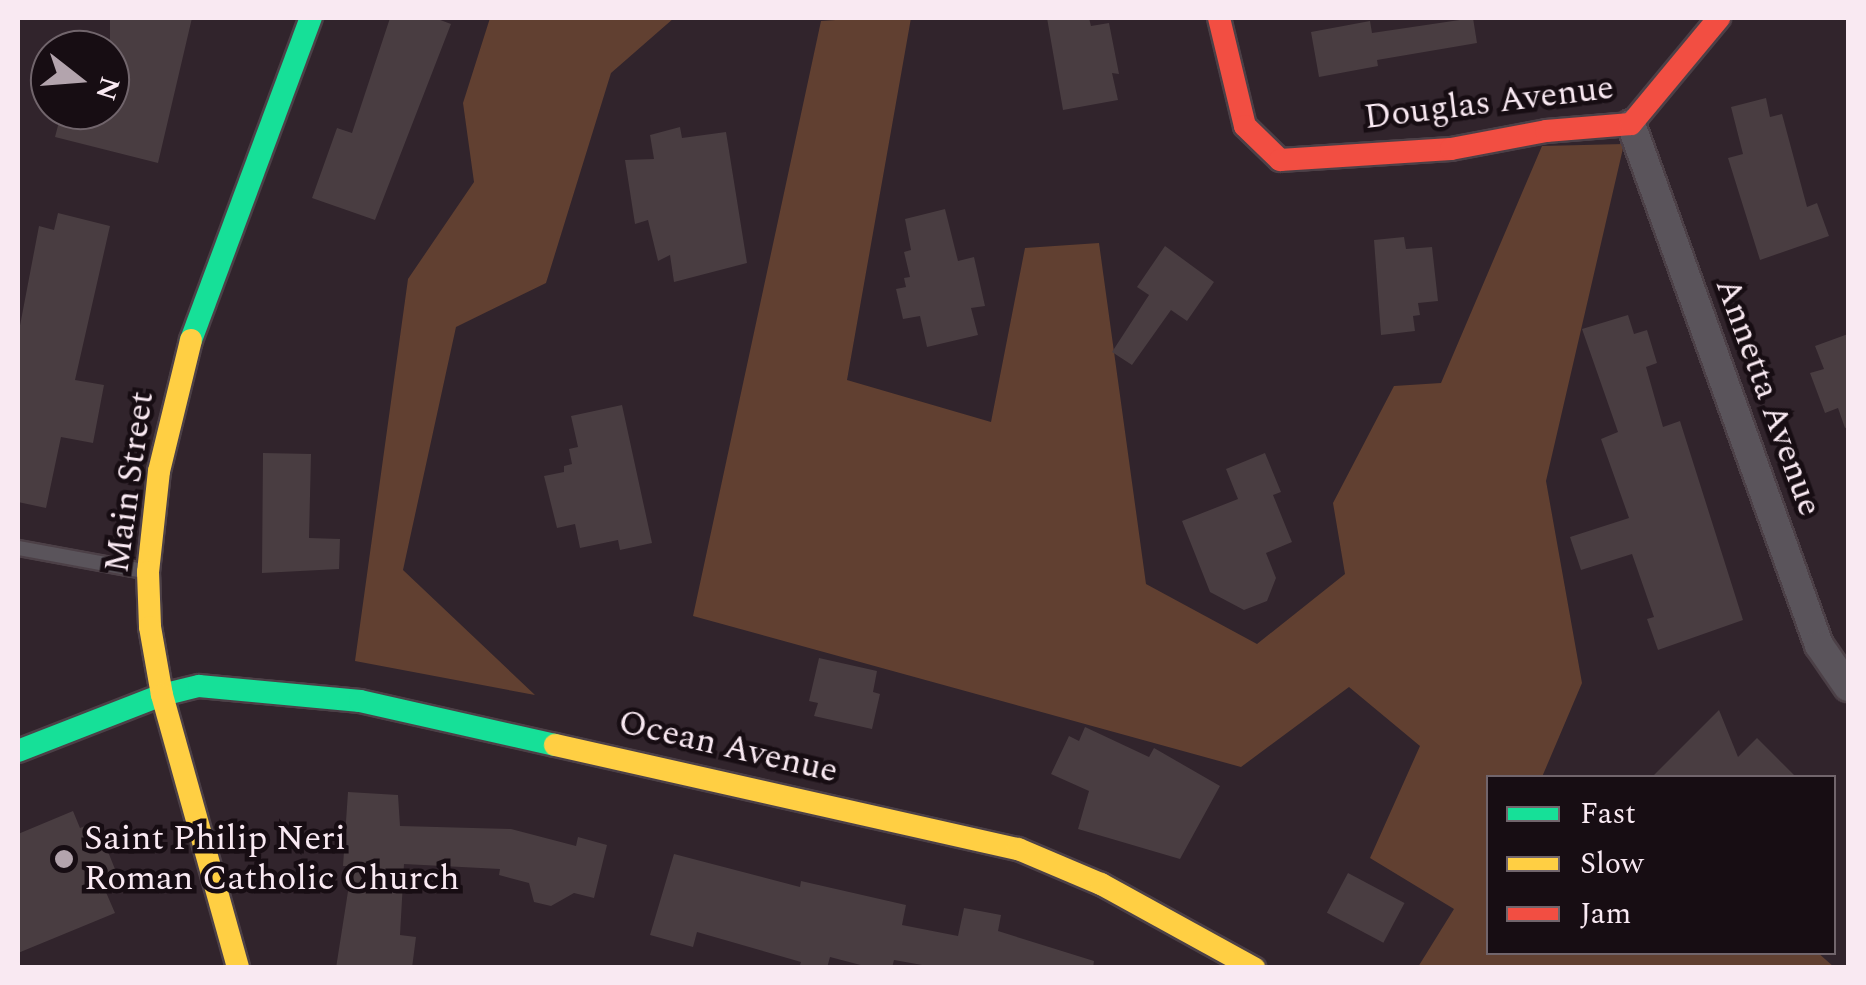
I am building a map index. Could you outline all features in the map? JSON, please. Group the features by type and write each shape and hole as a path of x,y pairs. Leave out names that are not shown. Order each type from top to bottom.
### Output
{"main road":[{"name":"Main Street","path":"238,968 162,696 150,627 148,572 159,471 186,357 310,18"},
{"name":"Douglas Avenue","path":"1218,18 1245,126 1280,160 1450,149 1546,131 1631,124 1718,18"},
{"name":"Ocean Avenue","path":"18,751 162,696 200,686 360,701 1018,849 1101,884 1254,968"}],"street":[{"name":"Annetta Avenue","path":"1631,124 1819,645 1848,687"}],"lane":[{"path":"18,548 148,572"}],"shaded area":[{"path":"490,18 674,18 611,73 546,283 456,327 403,570 535,695 355,661 408,279 474,182 463,103"},
{"path":"911,18 847,380 991,422 1025,248 1099,243 1146,584 1257,644 1345,574 1333,503 1394,386 1441,383 1542,146 1624,144 1546,481 1582,683 1543,775 1486,775 1486,955 1820,955 1834,967 1418,967 1454,909 1370,858 1420,746 1349,687 1241,767 693,616 821,21"}],"building":[{"path":"110,18 192,18 158,163 55,137 57,130 130,130 130,30 110,30"},
{"path":"390,18 435,18 451,24 375,220 312,198 337,128 352,133"},
{"path":"1047,18 1089,18 1091,26 1109,23 1119,74 1112,73 1118,100 1063,110"},
{"path":"1473,18 1477,43 1377,60 1378,66 1319,77 1311,32 1370,21 1372,33"},
{"path":"1766,98 1770,117 1782,114 1807,207 1817,203 1829,236 1760,260 1728,158 1743,154 1731,107"},
{"path":"680,127 682,138 726,132 747,263 674,282 670,255 658,261 648,220 635,224 625,160 654,159 650,135"},
{"path":"945,209 958,261 974,257 985,306 971,308 978,335 927,347 920,316 903,319 896,289 906,287 904,278 910,277 904,252 911,250 905,219"},
{"path":"58,213 110,226 75,380 104,385 93,443 61,437 46,508 18,502 18,336 39,226 54,230"},
{"path":"1404,237 1406,249 1432,247 1438,301 1418,303 1420,315 1413,316 1415,331 1381,335 1374,240"},
{"path":"1165,246 1214,282 1187,321 1171,310 1132,365 1112,352 1149,295 1137,287"},
{"path":"1628,315 1634,334 1647,330 1657,363 1646,367 1663,427 1680,421 1743,620 1658,650 1647,619 1654,617 1632,554 1581,570 1570,537 1629,518 1601,439 1618,432 1582,329"},
{"path":"1848,334 1845,428 1838,408 1825,413 1810,373 1824,369 1815,346"},
{"path":"622,405 652,543 620,550 618,540 580,548 575,524 557,528 544,476 564,472 564,466 572,464 569,449 578,447 571,416"},
{"path":"263,453 311,454 309,538 340,539 339,569 262,573"},
{"path":"1265,453 1281,492 1273,495 1292,542 1266,553 1276,578 1267,601 1244,610 1210,592 1182,521 1238,499 1226,469"},
{"path":"819,658 877,671 873,692 880,694 872,729 814,716 818,703 809,701"},
{"path":"1719,710 1738,757 1757,738 1794,775 1654,775"},
{"path":"1085,727 1149,757 1154,748 1220,786 1180,859 1078,829 1089,791 1051,774 1069,736 1079,741"},
{"path":"348,792 398,795 400,826 511,829 576,846 578,837 607,845 594,898 574,893 551,906 534,902 529,883 499,875 500,869 404,864 400,935 416,937 412,968 336,968 349,885 348,866 343,866"},
{"name":"Saint Philip Neri Roman Catholic Church","path":"73,811 80,828 96,822 121,884 105,890 115,913 18,953 18,834"},
{"path":"674,854 800,887 801,881 906,905 902,925 958,936 964,908 1001,915 998,931 1094,961 1093,968 939,968 894,960 892,968 872,968 830,957 827,968 799,968 801,962 697,932 693,947 650,935"},
{"path":"1348,873 1405,903 1383,943 1327,913"}],"traffic: fast":[{"path":"191,340 311,18"},
{"path":"18,751 162,695 199,686 360,701 555,745"}],"traffic: slow":[{"path":"191,340 159,471 148,572 150,627 162,695 238,968"},
{"path":"555,745 1018,849 1101,884 1254,968"}],"traffic: jam":[{"path":"1219,18 1245,126 1280,160 1451,149 1546,131 1631,124 1719,18"}],"place":[{"name":"Saint Philip Neri Roman Catholic Church","path":"64,859"}]}
